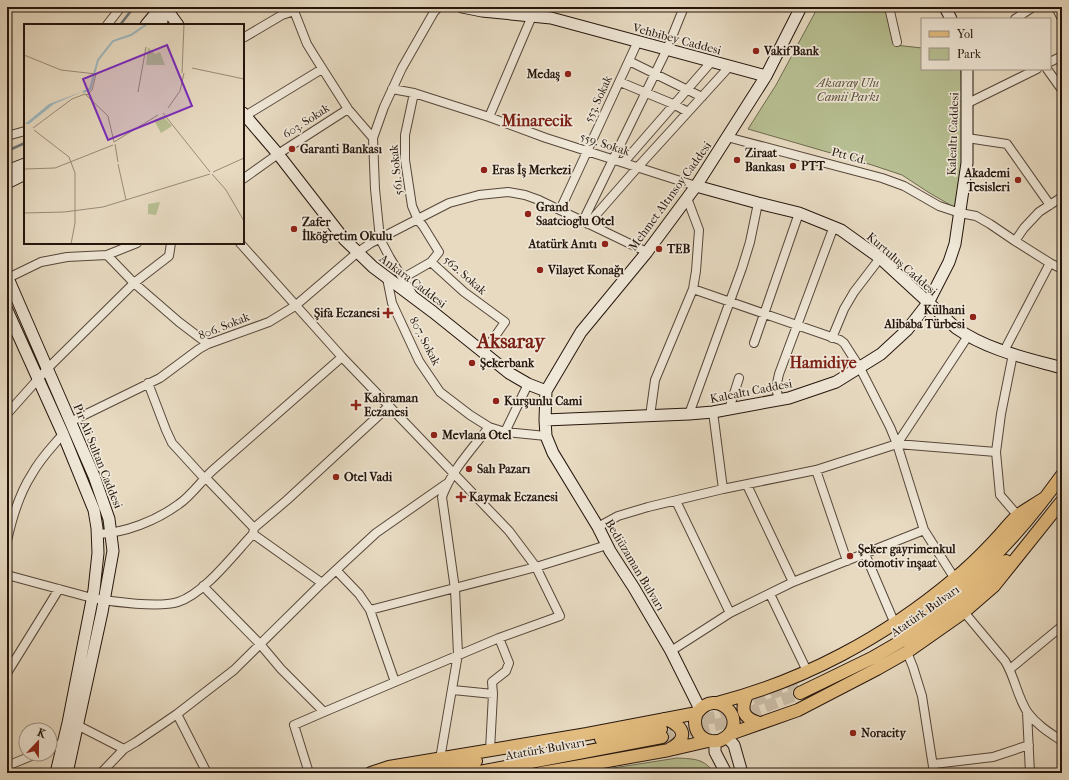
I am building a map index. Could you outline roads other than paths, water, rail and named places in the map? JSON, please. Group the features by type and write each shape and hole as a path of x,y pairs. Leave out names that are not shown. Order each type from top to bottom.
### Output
{"main road":[{"name":"Atatürk Bulvarı","path":"1062,475 1026,522 990,561 946,600 890,636 834,666 799,688 872,658 917,632 955,606 1004,563 1062,501"},
{"path":"662,728 698,711 704,705 747,695 807,671 850,650 895,624 955,579 1018,516 1046,497"},
{"path":"541,773 573,770 721,740 728,735 798,710 907,652 964,612 994,586 1062,501"},
{"path":"747,695 743,703 744,713 750,720 759,723"},
{"path":"717,703 726,707 732,715 733,724 728,735"},
{"path":"698,711 694,724 696,729 699,734 711,741"},
{"path":"371,773 389,767 587,734 662,728 676,724 681,731 682,736 680,741 669,750"},
{"name":"Atatürk Bulvarı","path":"406,773 662,728"},
{"name":"Atatürk Bulvarı","path":"474,773 662,728"}],"street":[{"path":"108,24 121,7"},
{"path":"147,24 163,7"},
{"path":"160,24 163,7"},
{"path":"163,7 177,24"},
{"path":"415,298 380,239 375,189 373,138 384,107 402,68 434,12 439,7"},
{"name":"Vehbibey Caddesi","path":"462,7 482,11 551,18 766,76"},
{"path":"585,222 667,49 684,7"},
{"name":"Mehmet Altınsoy Caddesi","path":"546,391 580,332 647,252 696,186 766,76 801,7"},
{"path":"889,7 897,42"},
{"path":"945,7 950,18"},
{"path":"1016,18 1033,7"},
{"path":"1056,7 1062,19"},
{"path":"244,37 282,15 294,11 307,44 322,69 348,109 373,138"},
{"path":"489,117 532,16"},
{"name":"553. Sokak","path":"560,210 638,41"},
{"path":"1051,62 1062,56"},
{"path":"629,61 702,97"},
{"path":"624,162 712,61"},
{"path":"585,222 637,168 729,67"},
{"path":"244,115 322,69"},
{"name":"Kalealtı Caddesi","path":"545,420 713,412 779,400 836,382 881,354 907,330 928,303 949,262 955,244 967,163 967,70"},
{"path":"968,103 1035,70"},
{"path":"1048,70 1062,90"},
{"path":"620,82 673,104 688,112"},
{"name":"559. Sokak","path":"392,89 414,94 489,117 624,162 637,168 696,186"},
{"name":"561. Sokak","path":"414,94 404,135 405,160 412,206 418,220"},
{"name":"603. Sokak","path":"244,178 278,154 348,109"},
{"name":"Ankara Caddesi","path":"244,115 278,154 344,239 373,267 484,352 509,374 546,391"},
{"path":"7,136 24,131"},
{"name":"Ptt Cd.","path":"727,137 882,178 904,186 939,206 960,213 976,216 1062,269"},
{"path":"967,138 1008,144 1050,205"},
{"path":"7,171 24,164"},
{"path":"7,183 24,174"},
{"name":"Kurtuluş Caddesi","path":"696,186 799,213 834,226 880,258 956,328 968,336 981,343 1062,368"},
{"name":"806. Sokak","path":"70,422 160,378 208,344 269,322 296,306 358,252 450,203 479,195 508,192 525,195 560,210 647,252"},
{"path":"1015,241 1024,228 1039,212 1062,197"},
{"path":"650,416 655,380 692,289 696,271 699,230 687,198"},
{"path":"689,414 706,365 720,333 729,302 742,268 750,242 758,203"},
{"path":"754,344 799,213"},
{"name":"562. Sokak","path":"418,220 439,252 431,262 464,292 505,322 484,352"},
{"path":"779,400 776,388 779,374 834,226"},
{"path":"7,277 41,262 67,257 107,255 134,244"},
{"path":"7,414 38,381 47,369 134,283 170,256 171,244"},
{"path":"241,244 342,357 509,531 536,567 560,616 458,654 294,725 309,773"},
{"path":"107,255 134,283 179,322 208,344"},
{"path":"832,338 844,308 880,258"},
{"path":"402,278 431,262"},
{"path":"1018,516 1000,495 996,452 1008,352 1050,263"},
{"name":"Pir Ali Sultan Caddesi","path":"7,277 94,476 109,519 113,551 104,600 72,724"},
{"name":"807. Sokak","path":"388,278 392,303 419,361 440,392 470,415 489,427 505,432 546,436"},
{"path":"692,289 844,343 860,368 890,426 924,530 955,579"},
{"path":"7,310 63,434 94,510 98,553 68,744 67,773"},
{"path":"896,444 968,336"},
{"path":"97,534 111,533 138,526 180,504 204,478 342,357"},
{"path":"729,409 739,378"},
{"path":"148,383 172,443 254,531 322,584"},
{"path":"505,432 528,384"},
{"path":"546,391 546,436"},
{"path":"7,575 104,600 161,605 178,602 193,594 211,579 254,531 388,406"},
{"path":"713,412 724,489"},
{"path":"440,758 453,690 458,654 455,589 442,497 446,484 489,427"},
{"path":"7,541 19,499 32,473 63,434"},
{"name":"Bediüzaman Bulvarı","path":"546,436 554,453 607,545 671,651 698,711"},
{"path":"598,528 618,516 724,489 816,470 896,444 996,452"},
{"path":"816,470 847,561"},
{"path":"101,773 124,748 136,742 177,714 234,670 336,570 376,534 446,484"},
{"path":"747,485 793,582"},
{"path":"676,501 730,613"},
{"path":"671,651 730,613 793,582 924,530"},
{"path":"370,610 536,567 607,545"},
{"path":"865,554 895,624"},
{"path":"336,570 359,594 370,610 395,682"},
{"path":"203,586 260,644 281,669 324,712"},
{"path":"7,674 59,589"},
{"path":"770,594 807,671"},
{"path":"964,612 997,650 1010,669 1027,712 1030,773"},
{"path":"1010,669 1062,626"},
{"path":"490,750 493,694 492,682 506,671 509,663 499,638"},
{"path":"907,652 914,667 922,696 934,769 993,757 1029,745"},
{"path":"453,690 493,694"},
{"path":"1027,712 1036,722 1062,741"},
{"path":"177,714 207,773"},
{"path":"72,724 124,748"},
{"path":"728,735 734,745 742,773"},
{"path":"711,741 726,773"},
{"path":"58,746 68,744"},
{"path":"56,773 68,744"},
{"path":"7,766 18,761"}],"waterway":[{"path":"121,24 134,7"},
{"path":"7,151 24,143"}],"tunnel":[{"path":"703,719 716,717 797,683"},
{"path":"662,737 720,724 800,693"}],"place":[{"name":"VakifBank","path":"756,51"},
{"name":"Medaş","path":"568,74"},
{"name":"Garanti Bankası","path":"292,149"},
{"name":"Ziraat Bankası","path":"737,160"},
{"name":"PTT","path":"793,166"},
{"name":"Eras İş Merkezi","path":"484,170"},
{"name":"Akademi Tesisleri","path":"1018,180"},
{"name":"Grand Saatcioglu Otel","path":"528,214"},
{"name":"Zafer İlköğretim Okulu","path":"294,229"},
{"name":"Atatürk Anıtı","path":"605,244"},
{"name":"TEB","path":"659,249"},
{"name":"Vilayet Konağı","path":"540,270"},
{"name":"Şifa Eczanesi","path":"388,313"},
{"name":"Külhani Alibaba Türbesi","path":"973,317"},
{"name":"Şekerbank","path":"472,363"},
{"name":"Kurşunlu Cami","path":"496,401"},
{"name":"Kahraman Eczanesi","path":"356,405"},
{"name":"Mevlana Otel","path":"434,435"},
{"name":"Salı Pazarı","path":"469,469"},
{"name":"Otel Vadi","path":"336,477"},
{"name":"Kaymak Eczanesi","path":"461,497"},
{"name":"Şeker gayrimenkul otomotiv inşaat","path":"850,556"},
{"name":"Noracity","path":"853,733"}],"district":[{"name":"Minarecik","path":"537,120"},
{"name":"Aksaray","path":"511,341"},
{"name":"Hamidiye","path":"823,362"}],"park label":[{"name":"Aksaray Ulu Camii Parkı","path":"848,90"}]}
